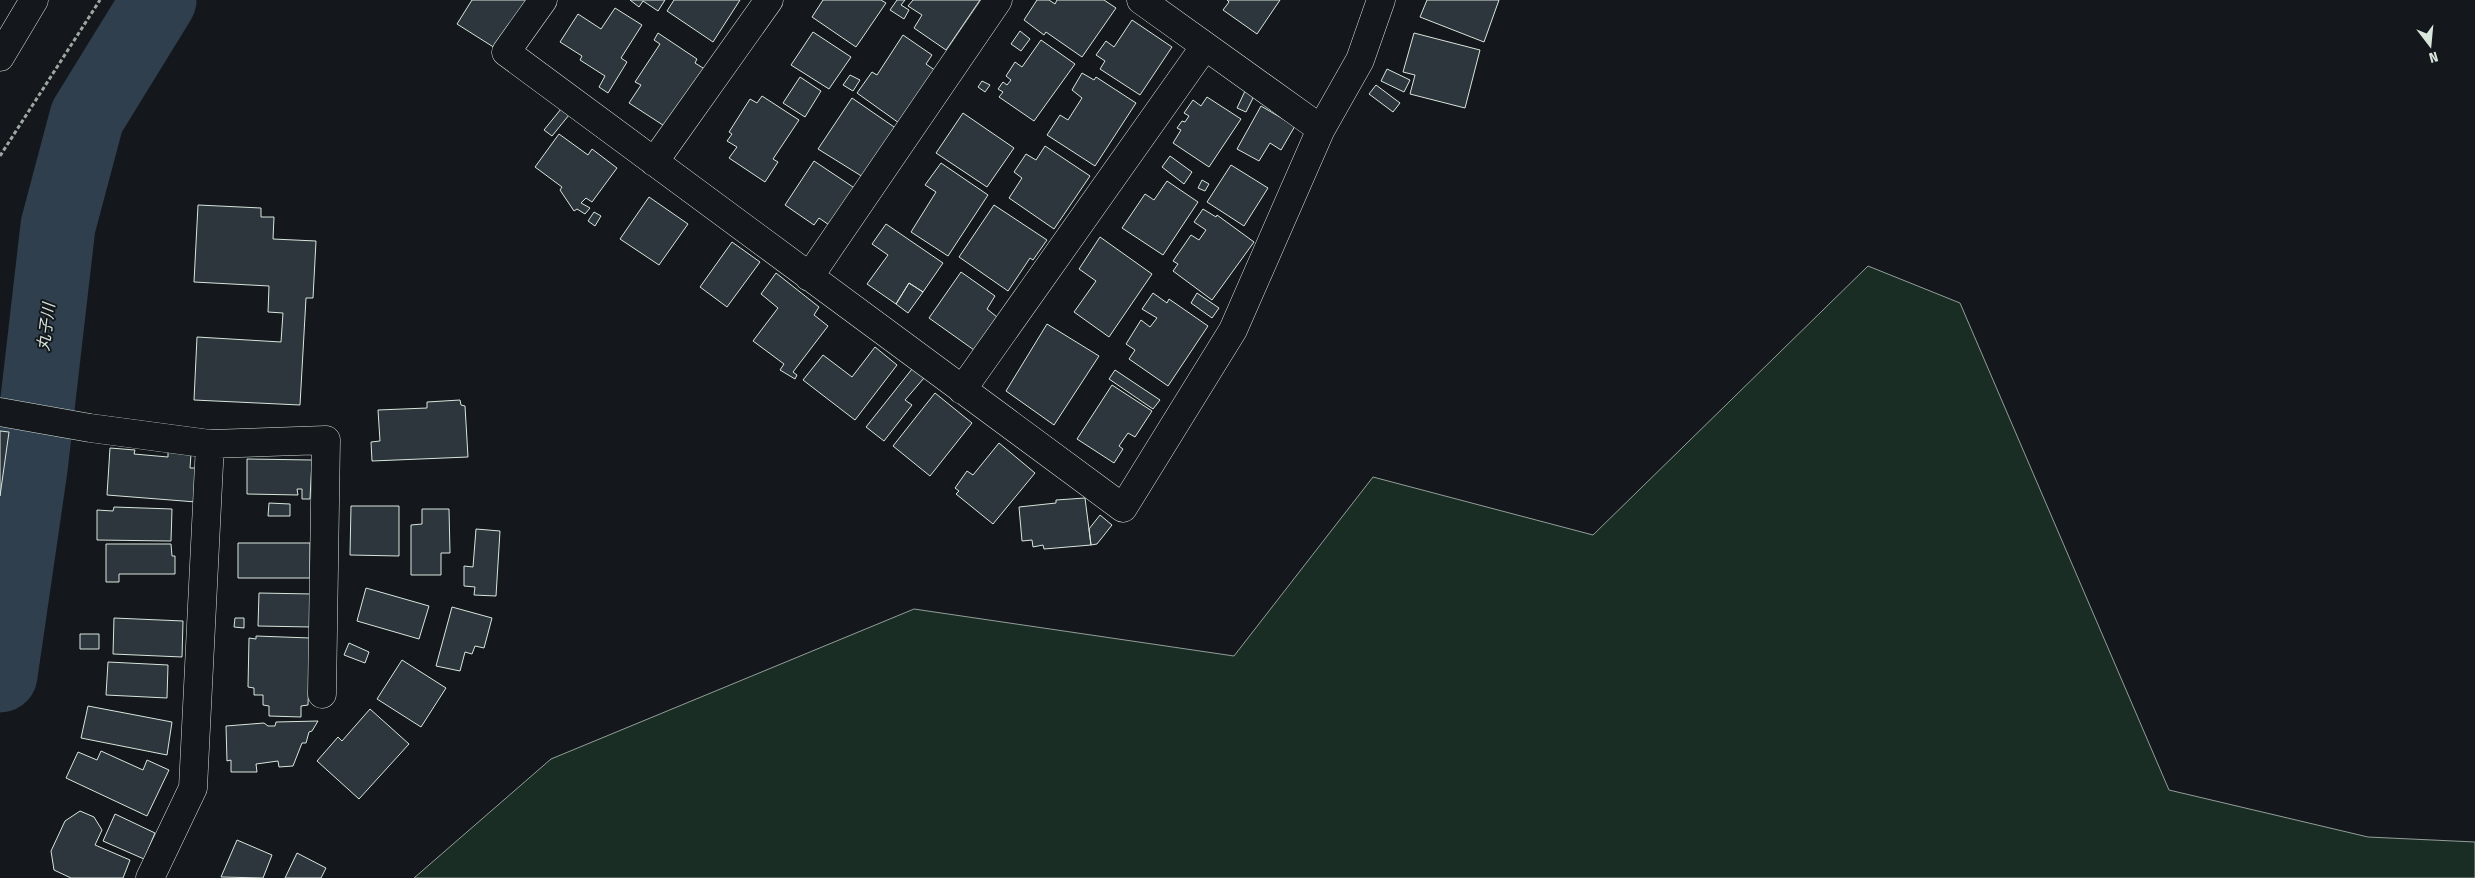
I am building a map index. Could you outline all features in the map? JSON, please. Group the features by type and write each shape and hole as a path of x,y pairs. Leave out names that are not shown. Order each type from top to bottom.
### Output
{"main road":[{"path":"0,57 34,0"},
{"path":"543,0 506,52 1123,508 1233,330 1321,129 1360,60 1381,0"},
{"path":"654,162 769,0"},
{"path":"809,277 998,0"},
{"path":"1141,0 1321,129"},
{"path":"962,390 1205,46"},
{"path":"0,412 90,428 210,444 326,440 322,694"},
{"path":"150,878 193,788 210,444"}],"path":[{"path":"0,156 100,0"}],"green space":[{"path":"1868,266 1960,303 2169,790 2368,837 2475,842 2475,878 414,878 551,759 914,609 1234,656 1373,477 1593,535"}],"building":[{"path":"472,0 532,0 495,48 457,24"},
{"path":"630,0 665,0 658,11 643,1 639,7"},
{"path":"674,0 740,0 713,42 667,11"},
{"path":"823,0 881,0 886,3 856,47 812,17"},
{"path":"897,0 905,0 901,5 909,10 904,19 890,10"},
{"path":"913,0 980,0 946,50 914,28 922,15 908,6"},
{"path":"1037,0 1049,0 1055,4 1057,0 1104,0 1116,8 1082,57 1046,32 1044,35 1024,20"},
{"path":"1227,0 1280,0 1257,34 1223,10 1229,2"},
{"path":"1427,0 1499,0 1484,42 1420,17"},
{"path":"615,8 642,25 621,58 627,62 608,93 599,87 605,76 580,60 582,56 560,42 578,14 601,29"},
{"path":"1132,20 1172,47 1140,95 1100,69 1105,61 1096,55 1106,41 1114,47"},
{"path":"1020,31 1030,39 1021,51 1011,44"},
{"path":"813,32 851,57 829,89 791,65"},
{"path":"658,33 697,59 695,63 711,73 669,129 629,103 641,85 635,82 660,44 654,40"},
{"path":"1414,33 1480,50 1465,108 1410,94 1415,75 1403,72"},
{"path":"903,35 932,55 926,64 936,71 899,123 857,93 872,72 877,75"},
{"path":"1041,40 1075,64 1034,121 999,97 1003,92 998,89 1003,82 1007,85 1011,80 1006,76 1015,62 1022,67"},
{"path":"1387,69 1410,80 1404,92 1381,81"},
{"path":"1082,73 1094,80 1096,77 1136,103 1095,166 1047,135 1060,115 1068,120 1082,98 1072,90"},
{"path":"850,75 860,80 853,91 843,85"},
{"path":"800,77 821,91 805,117 783,103"},
{"path":"982,81 990,85 985,92 978,87"},
{"path":"1376,85 1400,103 1393,112 1369,94"},
{"path":"1245,91 1254,96 1246,112 1237,108"},
{"path":"762,96 799,120 773,159 778,162 765,182 729,158 737,147 727,141 732,134 729,132 750,99 757,103"},
{"path":"1207,97 1241,119 1209,167 1173,143 1181,130 1177,128 1189,116 1184,113 1193,100 1201,106"},
{"path":"852,98 897,129 863,177 818,149"},
{"path":"1261,106 1295,126 1281,150 1270,143 1259,161 1237,149"},
{"path":"561,109 569,115 552,136 544,130"},
{"path":"963,113 1014,148 987,187 936,153"},
{"path":"559,134 588,155 592,149 617,168 592,202 586,198 581,203 590,208 585,214 577,209 574,211 560,190 562,187 535,167"},
{"path":"1045,146 1090,176 1054,229 1009,198 1022,178 1014,172 1026,154 1036,160"},
{"path":"1170,156 1192,172 1184,184 1162,167"},
{"path":"814,161 859,191 832,227 819,218 814,225 785,205"},
{"path":"941,163 988,195 948,256 911,232 936,192 925,185"},
{"path":"1231,165 1268,188 1244,226 1207,202"},
{"path":"1202,180 1209,184 1205,191 1198,188"},
{"path":"1167,181 1198,202 1163,255 1122,228 1145,194 1154,200"},
{"path":"649,197 688,224 659,265 620,239"},
{"path":"198,205 261,208 261,217 274,217 273,239 316,241 313,298 306,298 300,405 194,400 197,337 281,342 283,313 268,312 269,286 194,282"},
{"path":"994,205 1047,240 1033,260 1030,258 1008,291 959,257"},
{"path":"1203,209 1216,217 1217,215 1254,242 1212,300 1173,271 1178,264 1173,261 1191,235 1199,240 1206,230 1194,222"},
{"path":"594,212 601,216 595,226 588,221"},
{"path":"886,224 943,263 923,292 909,283 896,304 867,284 888,255 872,244"},
{"path":"1100,237 1152,274 1109,337 1074,312 1096,281 1079,269"},
{"path":"732,242 760,262 727,307 700,287"},
{"path":"961,272 995,296 987,309 997,317 974,350 929,318"},
{"path":"776,273 819,307 814,315 828,326 793,372 797,375 795,379 780,370 784,364 753,341 778,308 761,294"},
{"path":"909,283 923,292 908,313 896,304"},
{"path":"1153,293 1167,303 1169,299 1208,326 1168,386 1129,359 1135,350 1126,344 1141,320 1150,327 1157,318 1142,309"},
{"path":"1197,293 1219,308 1212,318 1191,303"},
{"path":"1047,324 1099,356 1054,425 1006,391"},
{"path":"875,347 897,365 855,420 803,380 823,355 852,377"},
{"path":"912,369 924,378 905,400 912,405 884,441 866,427"},
{"path":"1115,370 1160,400 1153,409 1109,379"},
{"path":"1112,385 1152,411 1135,437 1128,433 1119,446 1123,449 1114,463 1077,439"},
{"path":"935,393 972,423 930,476 893,446"},
{"path":"460,400 461,405 465,406 468,457 372,461 371,442 380,441 378,410 427,408 427,402"},
{"path":"0,431 9,432 0,496"},
{"path":"999,443 1035,473 993,524 956,494 959,491 955,488 967,471 973,475"},
{"path":"110,448 135,450 134,454 168,457 168,452 191,454 190,468 198,468 196,502 107,495"},
{"path":"247,459 312,460 310,499 302,499 302,489 297,489 298,495 247,494"},
{"path":"1085,498 1091,545 1044,549 1043,545 1033,547 1032,540 1022,541 1019,507 1056,503 1056,500"},
{"path":"269,503 290,504 290,516 268,516"},
{"path":"351,506 399,506 399,556 350,555"},
{"path":"114,507 172,509 171,541 97,540 97,510 113,511"},
{"path":"422,509 449,509 450,553 441,553 441,575 411,575 411,525 422,524"},
{"path":"1100,515 1112,525 1097,544 1091,545 1089,529"},
{"path":"476,529 500,531 496,596 474,595 475,587 464,586 464,566 473,567"},
{"path":"238,543 310,543 310,578 238,578"},
{"path":"106,544 171,544 172,556 175,556 175,574 119,574 119,582 106,582"},
{"path":"366,588 429,606 419,639 357,621"},
{"path":"259,593 312,594 311,627 258,626"},
{"path":"452,607 492,618 484,648 475,646 472,654 465,652 460,671 436,666"},
{"path":"114,618 183,621 182,657 113,654"},
{"path":"235,618 244,618 244,628 234,627"},
{"path":"80,634 99,634 99,649 80,649"},
{"path":"256,636 310,638 308,705 301,706 301,717 269,716 269,706 263,705 263,695 254,695 254,688 248,687 249,638 256,639"},
{"path":"349,643 369,652 365,663 344,655"},
{"path":"402,660 446,688 421,727 377,699"},
{"path":"108,662 168,665 167,698 106,695"},
{"path":"88,706 172,722 167,755 81,738"},
{"path":"370,709 409,744 359,799 317,761 338,737 342,741"},
{"path":"318,721 312,731 309,732 306,743 302,743 293,766 279,767 278,761 256,764 257,772 231,772 231,760 227,761 226,726 264,723 268,726 275,726 276,722"},
{"path":"101,751 143,770 147,760 169,770 147,816 66,778 78,752 97,760"},
{"path":"80,811 94,817 102,830 95,845 130,860 123,878 71,878 54,870 51,851 65,821"},
{"path":"115,814 155,833 144,859 103,841"},
{"path":"237,840 272,855 263,878 221,877"},
{"path":"297,853 326,868 321,878 285,878"}],"waterway":[{"name":"丸子川","path":"0,675 30,469 58,226 87,117 159,0"}]}
